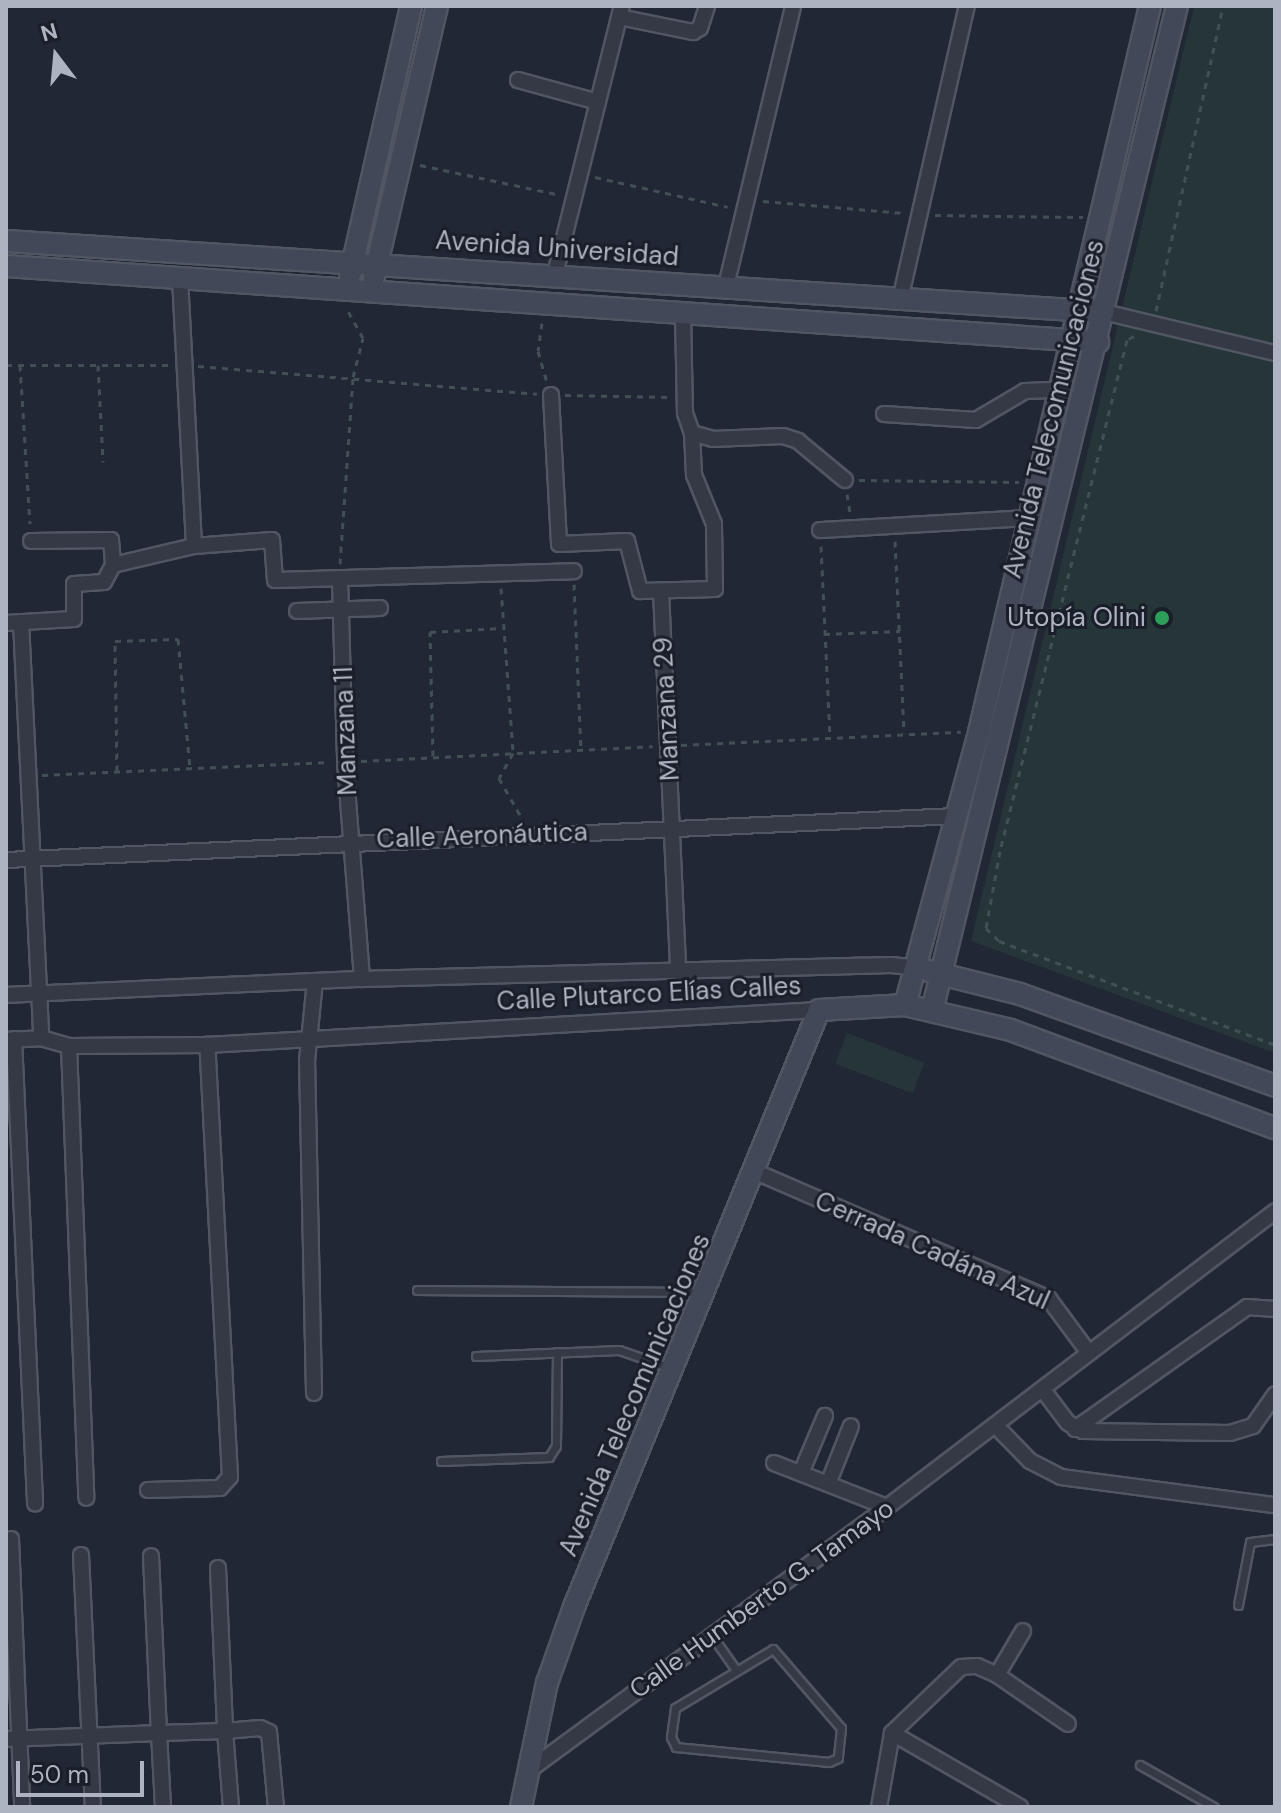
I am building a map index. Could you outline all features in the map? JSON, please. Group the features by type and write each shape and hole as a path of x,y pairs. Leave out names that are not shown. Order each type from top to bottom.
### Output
{"street":[{"path":"347,291 411,6"},
{"path":"371,292 437,6"},
{"path":"555,274 620,11 693,32 700,28 707,6"},
{"path":"726,286 793,6"},
{"path":"900,300 967,6"},
{"name":"Avenida Telecomunicaciones","path":"905,1005 918,968 979,732 1150,6"},
{"name":"Avenida Telecomunicaciones","path":"932,1011 1098,342 1177,6"},
{"path":"518,80 598,102"},
{"name":"Avenida Universidad","path":"6,241 555,274 1104,312"},
{"name":"Avenida Universidad","path":"6,266 1098,342"},
{"path":"180,278 194,546"},
{"path":"551,395 559,544 627,541 636,588 661,591 715,589 714,524 694,475 692,433 686,425 683,312"},
{"path":"1104,312 1275,353"},
{"path":"884,414 976,420 1025,391 1059,390"},
{"path":"692,433 713,439 783,436 798,441 845,480"},
{"path":"820,530 1030,518"},
{"path":"31,541 111,540 113,565 104,582 74,584 74,619 14,622 29,776 41,1038"},
{"path":"113,565 194,546 272,540 275,580 574,571"},
{"name":"Manzana 11","path":"340,579 345,762 362,979"},
{"name":"Manzana 29","path":"661,591 678,972"},
{"path":"297,611 380,608"},
{"name":"Calle Aeronáutica","path":"6,860 352,841 958,816"},
{"name":"Calle Plutarco Elías Calles","path":"6,995 362,979 891,965 918,968 1020,994 1275,1086"},
{"path":"314,1393 311,1038 315,981"},
{"name":"Calle Plutarco Elías Calles","path":"10,1040 41,1038 69,1046 207,1045 905,1005 1011,1030 1275,1128"},
{"name":"Avenida Telecomunicaciones","path":"521,1807 547,1683 574,1607 756,1172 819,1010"},
{"path":"10,1040 35,1504"},
{"path":"148,1490 220,1488 230,1477 207,1045"},
{"path":"69,1046 86,1498"},
{"name":"Cerrada Cadána Azul","path":"756,1172 1049,1299 1089,1353"},
{"name":"Calle Humberto G. Tamayo","path":"527,1771 887,1507 1275,1211"},
{"path":"1075,1429 1247,1307 1275,1309"},
{"path":"1043,1390 1075,1429 1239,1432 1258,1421 1275,1394"},
{"path":"801,1473 825,1416"},
{"path":"995,1425 1030,1461 1061,1477 1275,1505"},
{"path":"828,1484 851,1426"},
{"path":"774,1463 887,1507"},
{"path":"11,1539 12,1739 22,1807"},
{"path":"81,1555 93,1807"},
{"path":"151,1556 163,1807"},
{"path":"218,1568 231,1807"},
{"path":"997,1675 1023,1631"},
{"path":"879,1807 892,1733 961,1667 977,1666 997,1675 1068,1724"},
{"path":"12,1739 260,1728 269,1732 276,1807"},
{"path":"892,1733 1020,1807"}],"lane":[{"path":"417,1290 706,1292"},
{"path":"476,1356 619,1350 675,1369"},
{"path":"441,1461 549,1457 556,1446 557,1352"},
{"path":"1238,1605 1250,1542 1275,1539"},
{"path":"712,1636 736,1670"},
{"path":"763,1650 777,1652 841,1728 838,1758 829,1762 676,1747 671,1737 675,1708 736,1670 763,1650"},
{"path":"1140,1765 1214,1807"}],"path":[{"path":"1223,6 1154,323 1127,340 1000,851 986,928 999,941 1275,1045"},
{"path":"400,161 574,198"},
{"path":"580,174 739,209 746,200 919,214 1099,217"},
{"path":"340,579 353,377 363,338 345,308 347,291"},
{"path":"544,303 538,351 551,395"},
{"path":"20,365 31,541"},
{"path":"98,365 103,462"},
{"path":"375,380 551,395 685,397"},
{"path":"852,528 845,480 1039,483"},
{"path":"894,525 904,734"},
{"path":"820,530 830,739"},
{"path":"574,571 581,749"},
{"path":"501,572 502,628 513,753 499,778 530,834"},
{"path":"433,756 430,632 502,628"},
{"path":"824,634 900,631"},
{"path":"117,772 115,641 178,639 190,769"},
{"path":"29,776 979,732"}],"shaded area":[{"name":"Utopía Olini","path":"1194,6 1275,6 1275,1053 971,941"},
{"path":"847,1033 924,1063 913,1094 835,1064"}],"place":[{"name":"Utopía Olini","path":"1162,618"}]}
